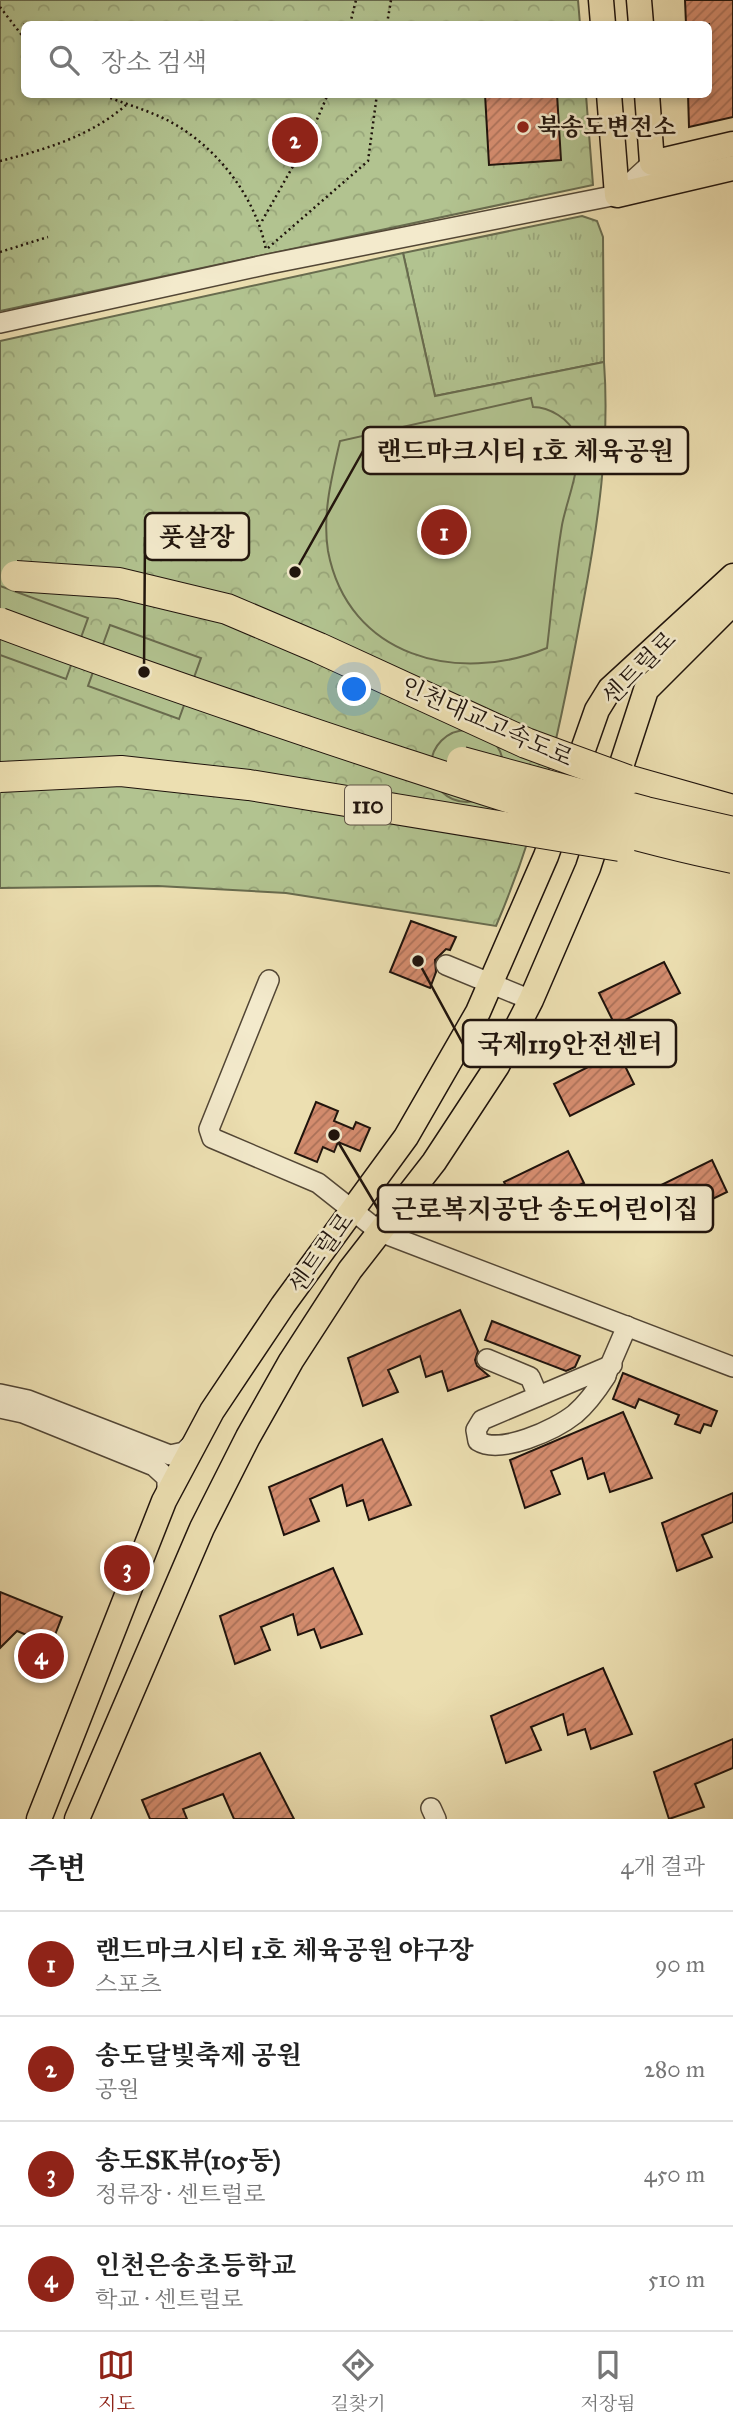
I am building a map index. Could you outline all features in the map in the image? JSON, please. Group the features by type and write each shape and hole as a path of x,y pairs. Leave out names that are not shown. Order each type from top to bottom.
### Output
{"highway":[{"name":"인천대교고속도로","path":"0,578 119,583 227,610 319,648 526,743 627,780 733,810"},
{"name":"인천대교고속도로","path":"0,609 110,651 304,716 646,812 733,832"},
{"path":"0,624 238,709 478,788 733,858"},
{"name":"110","path":"0,777 121,771 249,785 733,864"}],"main road":[{"path":"601,0 603,21"},
{"path":"639,0 641,21"},
{"path":"609,98 617,195 733,168"},
{"path":"647,98 652,163 733,144"},
{"name":"센트럴로","path":"39,1819 167,1495 212,1411 283,1305 406,1137 478,1012 546,856 597,710 610,689 733,576"},
{"name":"센트럴로","path":"78,1819 202,1528 248,1437 291,1361 350,1270 434,1162 483,1088 530,1000 588,868 646,690 733,603"}],"street":[{"path":"0,323 269,264 617,195 652,163"},
{"path":"446,965 530,1000"},
{"path":"269,980 209,1134 218,1142 318,1183 380,1232 733,1367"},
{"path":"609,1370 482,1420 476,1430 478,1441 488,1447 501,1446 544,1431 573,1416 591,1399 609,1370 627,1326"},
{"path":"487,1359 530,1377 538,1396"},
{"path":"499,1427 588,1389 609,1370"},
{"path":"0,1394 28,1400 152,1456 165,1473 167,1495"},
{"path":"0,1408 23,1413 152,1456 178,1455 198,1437"}],"path":[{"path":"351,21 356,0"},
{"path":"388,21 391,0"},
{"path":"0,6 21,34"},
{"path":"109,98 168,120 216,156 237,183 261,224 267,254 270,245 368,161 376,98"},
{"path":"261,224 309,138 326,98"},
{"path":"0,161 69,139 108,121 126,105"},
{"path":"0,253 48,237"}],"green space":[{"path":"0,0 578,0 580,21 21,21 21,98 586,98 593,185 0,311"},
{"path":"582,216 597,221 603,237 604,362 435,396 403,253"},
{"path":"403,253 435,396 604,362 605,423 601,484 575,647 559,728 539,806 496,926 286,893 158,886 0,888 0,341"},
{"path":"531,398 533,407 552,412 569,424 577,446 576,469 560,540 547,648 513,659 478,663 444,662 412,653 383,638 358,616 340,587 328,551 327,509 340,441"},
{"path":"0,586 88,618 66,679 0,655"},
{"path":"110,625 201,658 179,719 88,686"},
{"path":"474,730 493,740 501,752 501,780 493,792 481,800 460,802 441,792 433,780 431,759 441,740 453,732"}],"building":[{"path":"685,0 733,0 733,117 689,127 688,98 712,98 712,21 686,21"},
{"name":"북송도변전소","path":"485,98 557,98 561,160 489,165"},
{"path":"411,921 456,937 450,950 446,949 435,960 436,972 430,988 390,972"},
{"path":"664,962 680,993 615,1025 599,993"},
{"path":"618,1052 634,1084 570,1116 554,1084"},
{"path":"316,1102 338,1111 334,1121 353,1129 356,1122 370,1128 360,1151 338,1142 334,1152 323,1147 317,1162 295,1153"},
{"path":"568,1151 584,1183 520,1214 504,1182"},
{"path":"712,1160 727,1192 663,1223 647,1192"},
{"path":"460,1310 478,1351 475,1360 477,1366 489,1376 448,1391 442,1371 426,1377 420,1356 388,1370 398,1392 363,1406 348,1358"},
{"path":"492,1321 580,1356 575,1367 566,1371 485,1340"},
{"path":"623,1373 717,1411 711,1426 704,1424 700,1433 675,1424 679,1415 639,1399 635,1408 613,1399"},
{"path":"623,1412 652,1478 610,1492 604,1473 588,1479 582,1458 551,1471 560,1494 525,1508 510,1460"},
{"path":"382,1439 411,1505 369,1520 363,1500 347,1506 342,1485 310,1499 319,1521 284,1535 269,1487"},
{"path":"733,1493 733,1522 702,1535 712,1557 677,1571 662,1523"},
{"path":"333,1568 362,1634 321,1648 314,1629 298,1635 293,1614 261,1627 270,1650 235,1664 220,1616"},
{"path":"0,1592 62,1617 51,1645 17,1631 0,1648"},
{"path":"603,1668 632,1734 591,1749 585,1729 568,1735 563,1714 531,1727 541,1750 506,1763 491,1716"},
{"path":"733,1739 733,1768 695,1784 704,1807 669,1819 654,1772"},
{"path":"260,1753 294,1819 234,1819 223,1794 183,1809 187,1819 150,1819 142,1800"}],"place":[{"name":"북송도변전소","path":"523,127"},
{"name":"송도달빛축제 공원","path":"295,140"},
{"name":"랜드마크시티 1호 체육공원 야구장","path":"444,532"},
{"name":"랜드마크시티 1호 체육공원","path":"295,572"},
{"name":"풋살장","path":"144,672"},
{"name":"국제119안전센터","path":"418,961"},
{"name":"근로복지공단 송도어린이집","path":"334,1135"},
{"name":"송도SK뷰(105동)","path":"127,1568"},
{"name":"인천은송초등학교","path":"41,1656"}]}
